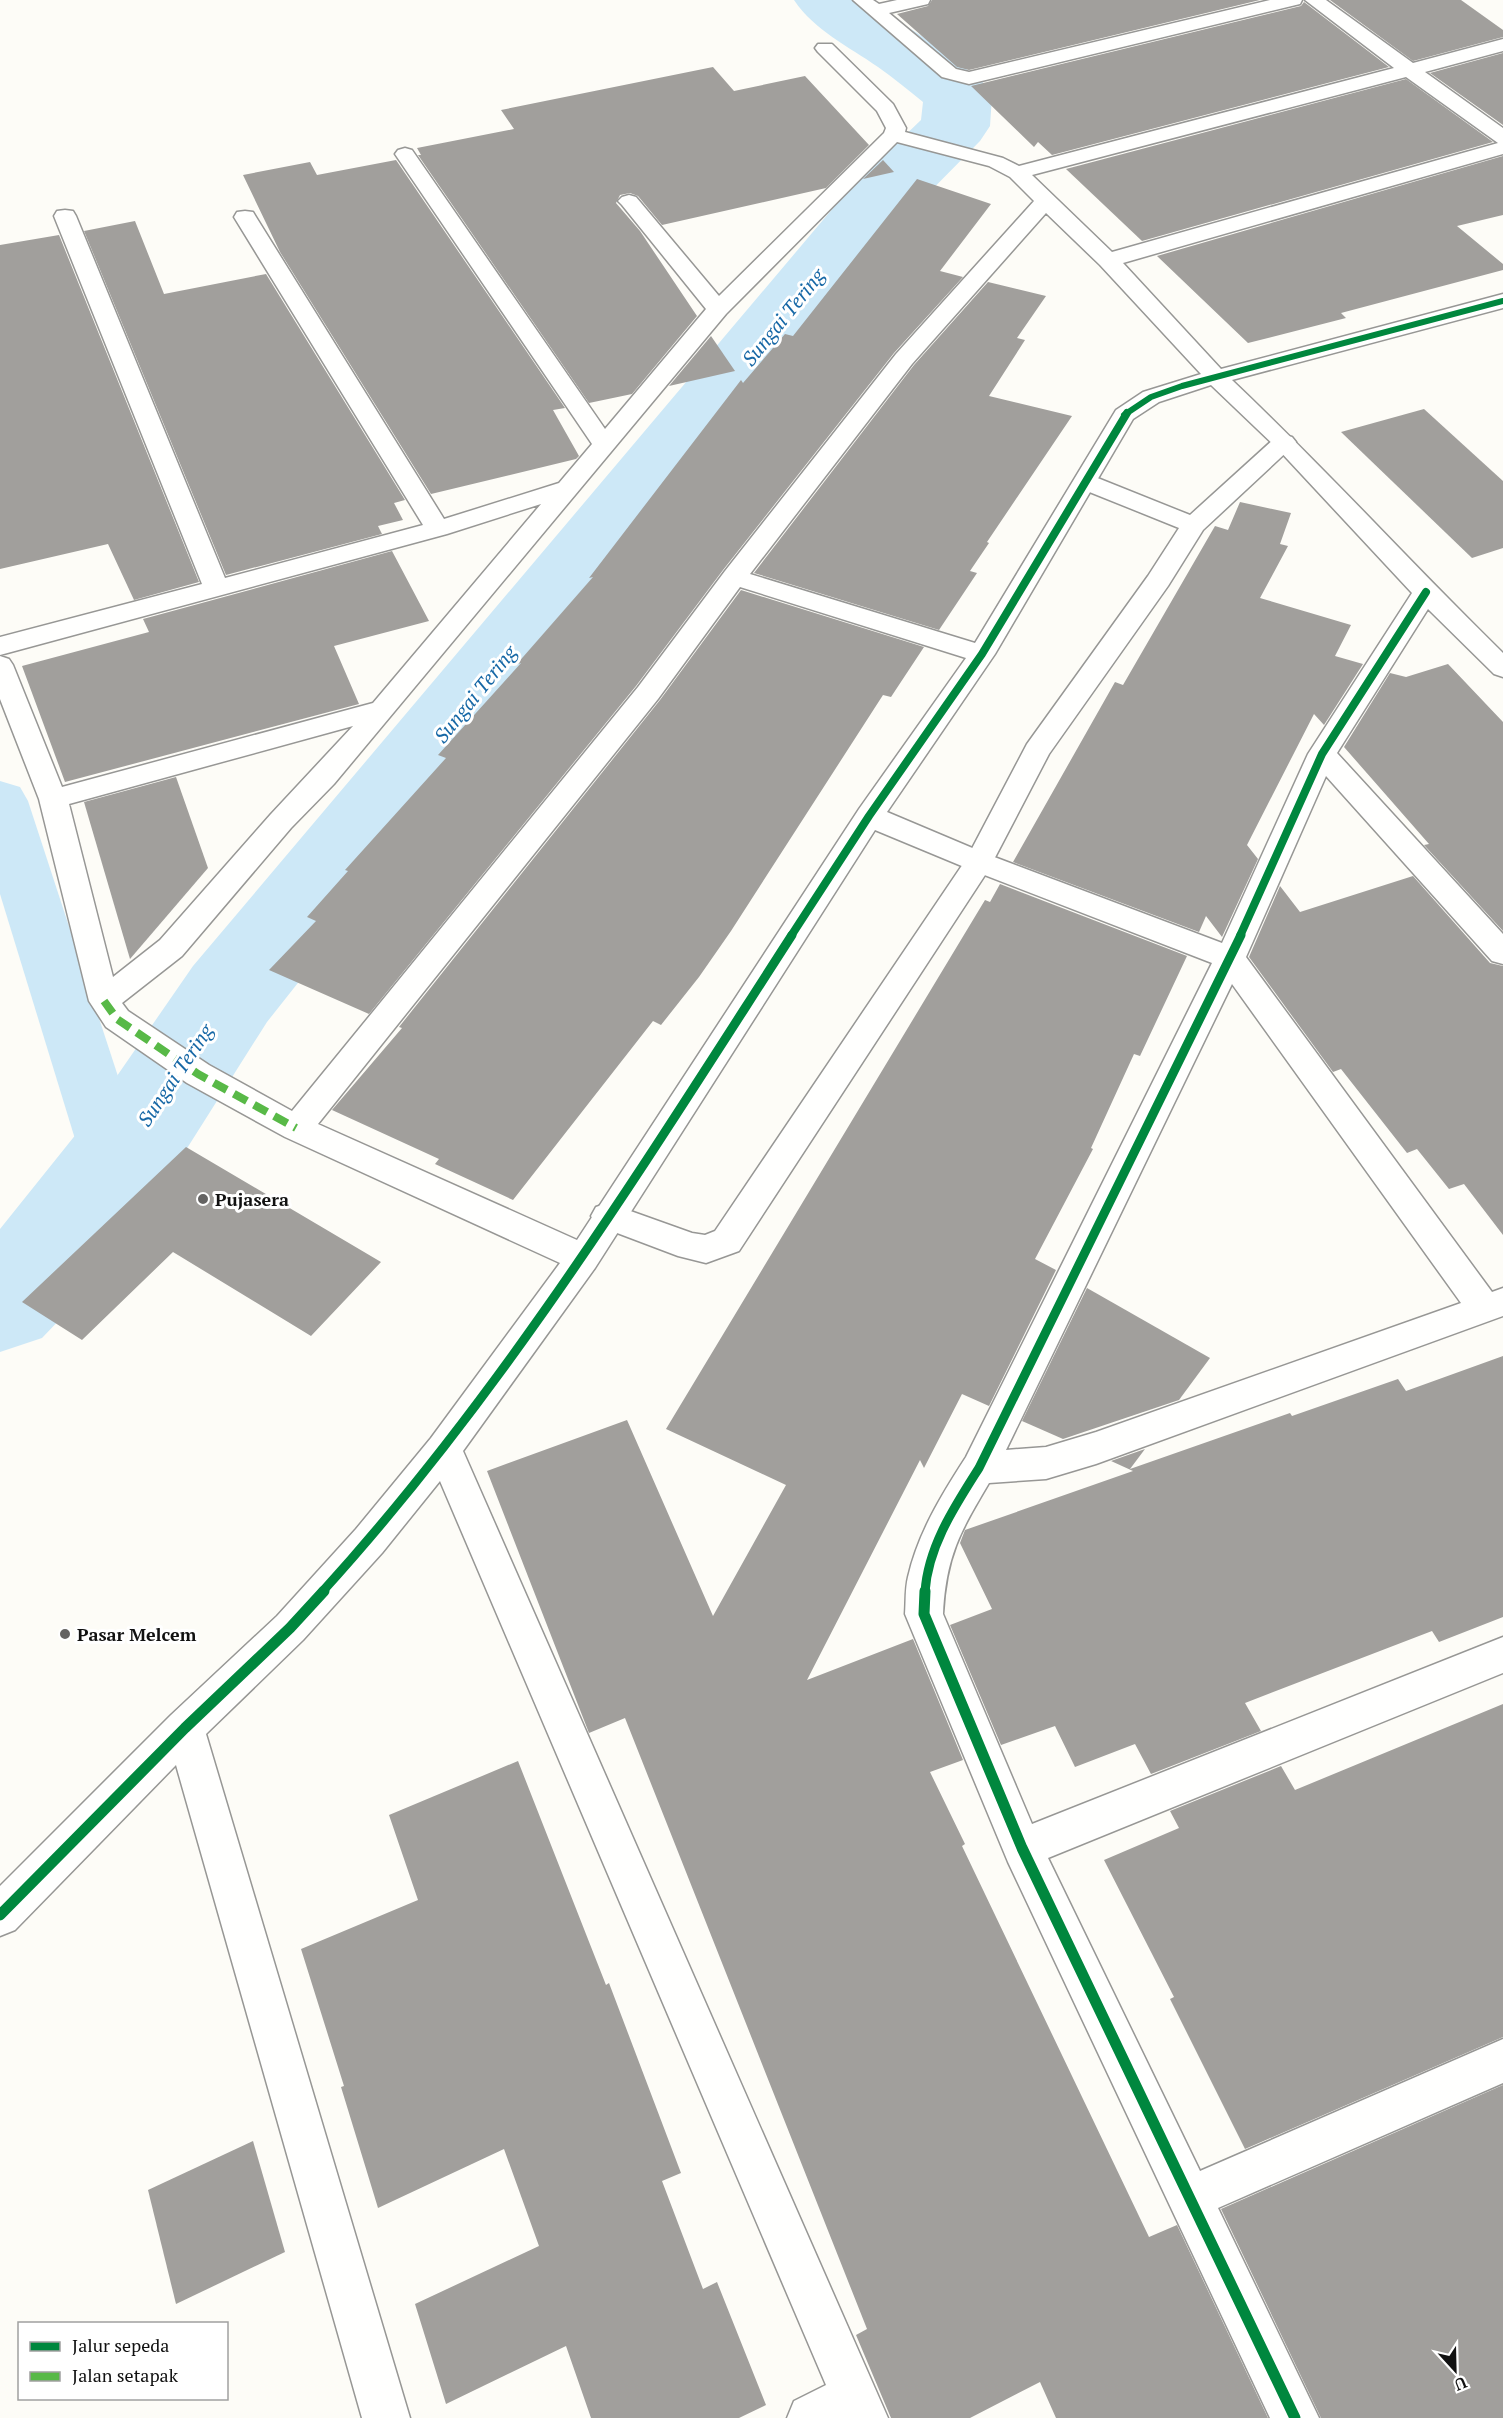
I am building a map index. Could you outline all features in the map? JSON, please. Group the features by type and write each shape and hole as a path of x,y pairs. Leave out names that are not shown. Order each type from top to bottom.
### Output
{"street":[{"path":"869,5 921,0"},
{"path":"869,5 949,73 969,78 1293,0"},
{"path":"1314,0 1503,138"},
{"path":"1017,173 1503,45"},
{"path":"825,48 886,108 896,128 897,136"},
{"path":"897,136 996,162 1017,173 1108,260 1216,377 1284,442 1426,592 1503,668"},
{"path":"111,1010 171,948 281,821 324,777 383,709 718,309 897,136"},
{"path":"1108,260 1503,148"},
{"path":"405,154 605,446"},
{"path":"629,201 718,309"},
{"path":"296,1128 648,693 734,577 904,359 1045,201"},
{"path":"65,216 216,588"},
{"path":"245,217 438,530"},
{"path":"0,1915 185,1728 290,1628 369,1541 444,1449 583,1258 608,1216 869,816 981,654 1124,415 1137,405 1166,391 1503,301"},
{"path":"608,1216 690,1246 706,1249 727,1241 979,862 1037,751 1159,580 1192,525 1284,442"},
{"path":"1086,482 1192,525"},
{"path":"0,646 438,530 567,488"},
{"path":"734,577 981,654"},
{"path":"1295,2418 1022,1848 924,1614 926,1579 949,1516 979,1468 1230,958 1322,754 1426,592"},
{"path":"0,665 53,800 111,1010 198,1074 296,1128 583,1258"},
{"path":"53,800 383,709"},
{"path":"1322,754 1503,953"},
{"path":"869,816 979,862 1230,958 1494,1305 1096,1448 1046,1463 979,1468"},
{"path":"444,1449 859,2406 811,2418"},
{"path":"1022,1848 1503,1655"},
{"path":"185,1728 386,2418"},
{"path":"1191,2197 1503,2061"}],"building":[{"path":"932,0 1260,0 969,70 957,67 897,14 928,6"},
{"path":"1330,0 1461,0 1503,30 1503,37 1413,61"},
{"path":"1304,2 1389,67 1052,155 1038,142 1034,147 971,86 1301,6"},
{"path":"1503,53 1503,125 1430,73"},
{"path":"713,67 734,91 805,76 869,145 826,188 662,225 638,196 630,193 620,195 616,203 640,231 697,316 632,394 589,403 418,155 421,155 417,148 514,129 501,110"},
{"path":"1406,79 1493,142 1142,241 1066,169"},
{"path":"1503,156 1503,215 1457,226 1503,264 1503,270 1341,313 1346,318 1248,343 1157,256"},
{"path":"396,160 565,408 553,410 579,456 576,459 431,494 280,252 243,175 310,162 317,175"},
{"path":"883,160 894,172 863,179"},
{"path":"917,179 991,204 940,271 963,277 894,353 723,570 636,686 369,1014 269,970 316,921 307,917 348,871 345,870 446,758 438,755 521,663 516,665 593,577 589,578 741,380 743,383 785,334 793,336"},
{"path":"135,221 164,294 266,274 405,500 394,503 403,520 378,526 382,534 226,575 84,231"},
{"path":"59,235 199,582 134,600 108,544 0,569 0,245"},
{"path":"988,282 1046,296 1017,338 1025,340 989,396 1072,416 987,542 989,543 970,571 977,573 939,630 754,573 914,365"},
{"path":"711,336 735,371 669,386"},
{"path":"1424,409 1503,481 1503,548 1472,558 1341,432"},
{"path":"1240,502 1291,513 1280,544 1288,546 1260,598 1351,625 1335,656 1363,664 1324,725 1314,714 1247,845 1258,859 1222,937 1206,916 1199,932 1013,862 1115,682 1123,685 1215,526 1228,530"},
{"path":"392,551 429,621 334,646 359,704 65,782 22,666 149,632 143,619"},
{"path":"741,590 924,647 891,697 883,695 699,977 661,1025 653,1021 513,1200 435,1164 439,1159 332,1110 402,1028 399,1027 660,700"},
{"path":"1448,664 1503,722 1503,931 1424,845 1429,844 1344,747 1390,673 1406,677"},
{"path":"176,777 208,868 130,959 84,802"},
{"path":"1413,876 1490,963 1503,966 1503,1235 1464,1184 1449,1189 1417,1149 1407,1153 1341,1069 1333,1072 1249,957 1280,886 1300,912"},
{"path":"1000,884 1187,956 1140,1056 1134,1054 1091,1148 1093,1149 1035,1259 1056,1270 989,1406 962,1394 924,1468 920,1460 807,1680 913,1639 963,1760 930,1772 965,1844 962,1846 1149,2237 1177,2225 1268,2418 1056,2418 1040,2382 970,2418 891,2418 856,2335 867,2329 625,1718 589,1733 487,1471 627,1420 713,1616 786,1485 666,1429 985,900 990,902"},
{"name":"Pujasera","path":"186,1147 381,1262 311,1336 173,1252 82,1340 22,1302"},
{"path":"1087,1288 1210,1358 1179,1400 1063,1439 1022,1421"},
{"path":"1503,1356 1503,1617 1439,1642 1432,1631 1245,1703 1261,1731 1151,1774 1135,1744 1075,1767 1055,1726 1001,1745 950,1625 992,1609 960,1543 965,1530 1133,1471 1111,1461 1145,1449 1130,1469 1290,1413 1292,1416 1398,1379 1406,1391"},
{"path":"1503,1704 1503,2037 1245,2149 1170,1999 1174,1997 1104,1860 1179,1828 1170,1811 1281,1766 1295,1790"},
{"path":"518,1761 606,1985 609,1983 681,2173 662,2181 703,2289 717,2282 766,2405 739,2418 591,2418 566,2346 446,2404 415,2304 539,2246 504,2149 378,2208 341,2087 344,2086 301,1949 418,1900 389,1815"},
{"path":"1503,2085 1503,2418 1321,2418 1221,2209"},
{"path":"253,2141 285,2252 176,2304 148,2190"}],"waterway":[{"name":"Sungai Tering","path":"0,1303 43,1261 98,1192 230,994 876,204 955,126 958,96 904,54 839,12 826,0"},
{"path":"0,801 115,1165"}],"marked path":[{"path":"104,1001 117,1019 198,1074 296,1128"}],"cycle path":[{"path":"0,1915 185,1728 290,1628 369,1541 444,1449 583,1258 869,816 982,654 1124,415 1151,397 1182,386 1503,301"},
{"path":"1295,2418 1022,1848 924,1614 926,1579 949,1516 979,1468 1230,958 1322,754 1426,592"}],"place":[{"name":"Pujasera","path":"203,1199"},
{"name":"Pasar Melcem","path":"65,1634"}]}
